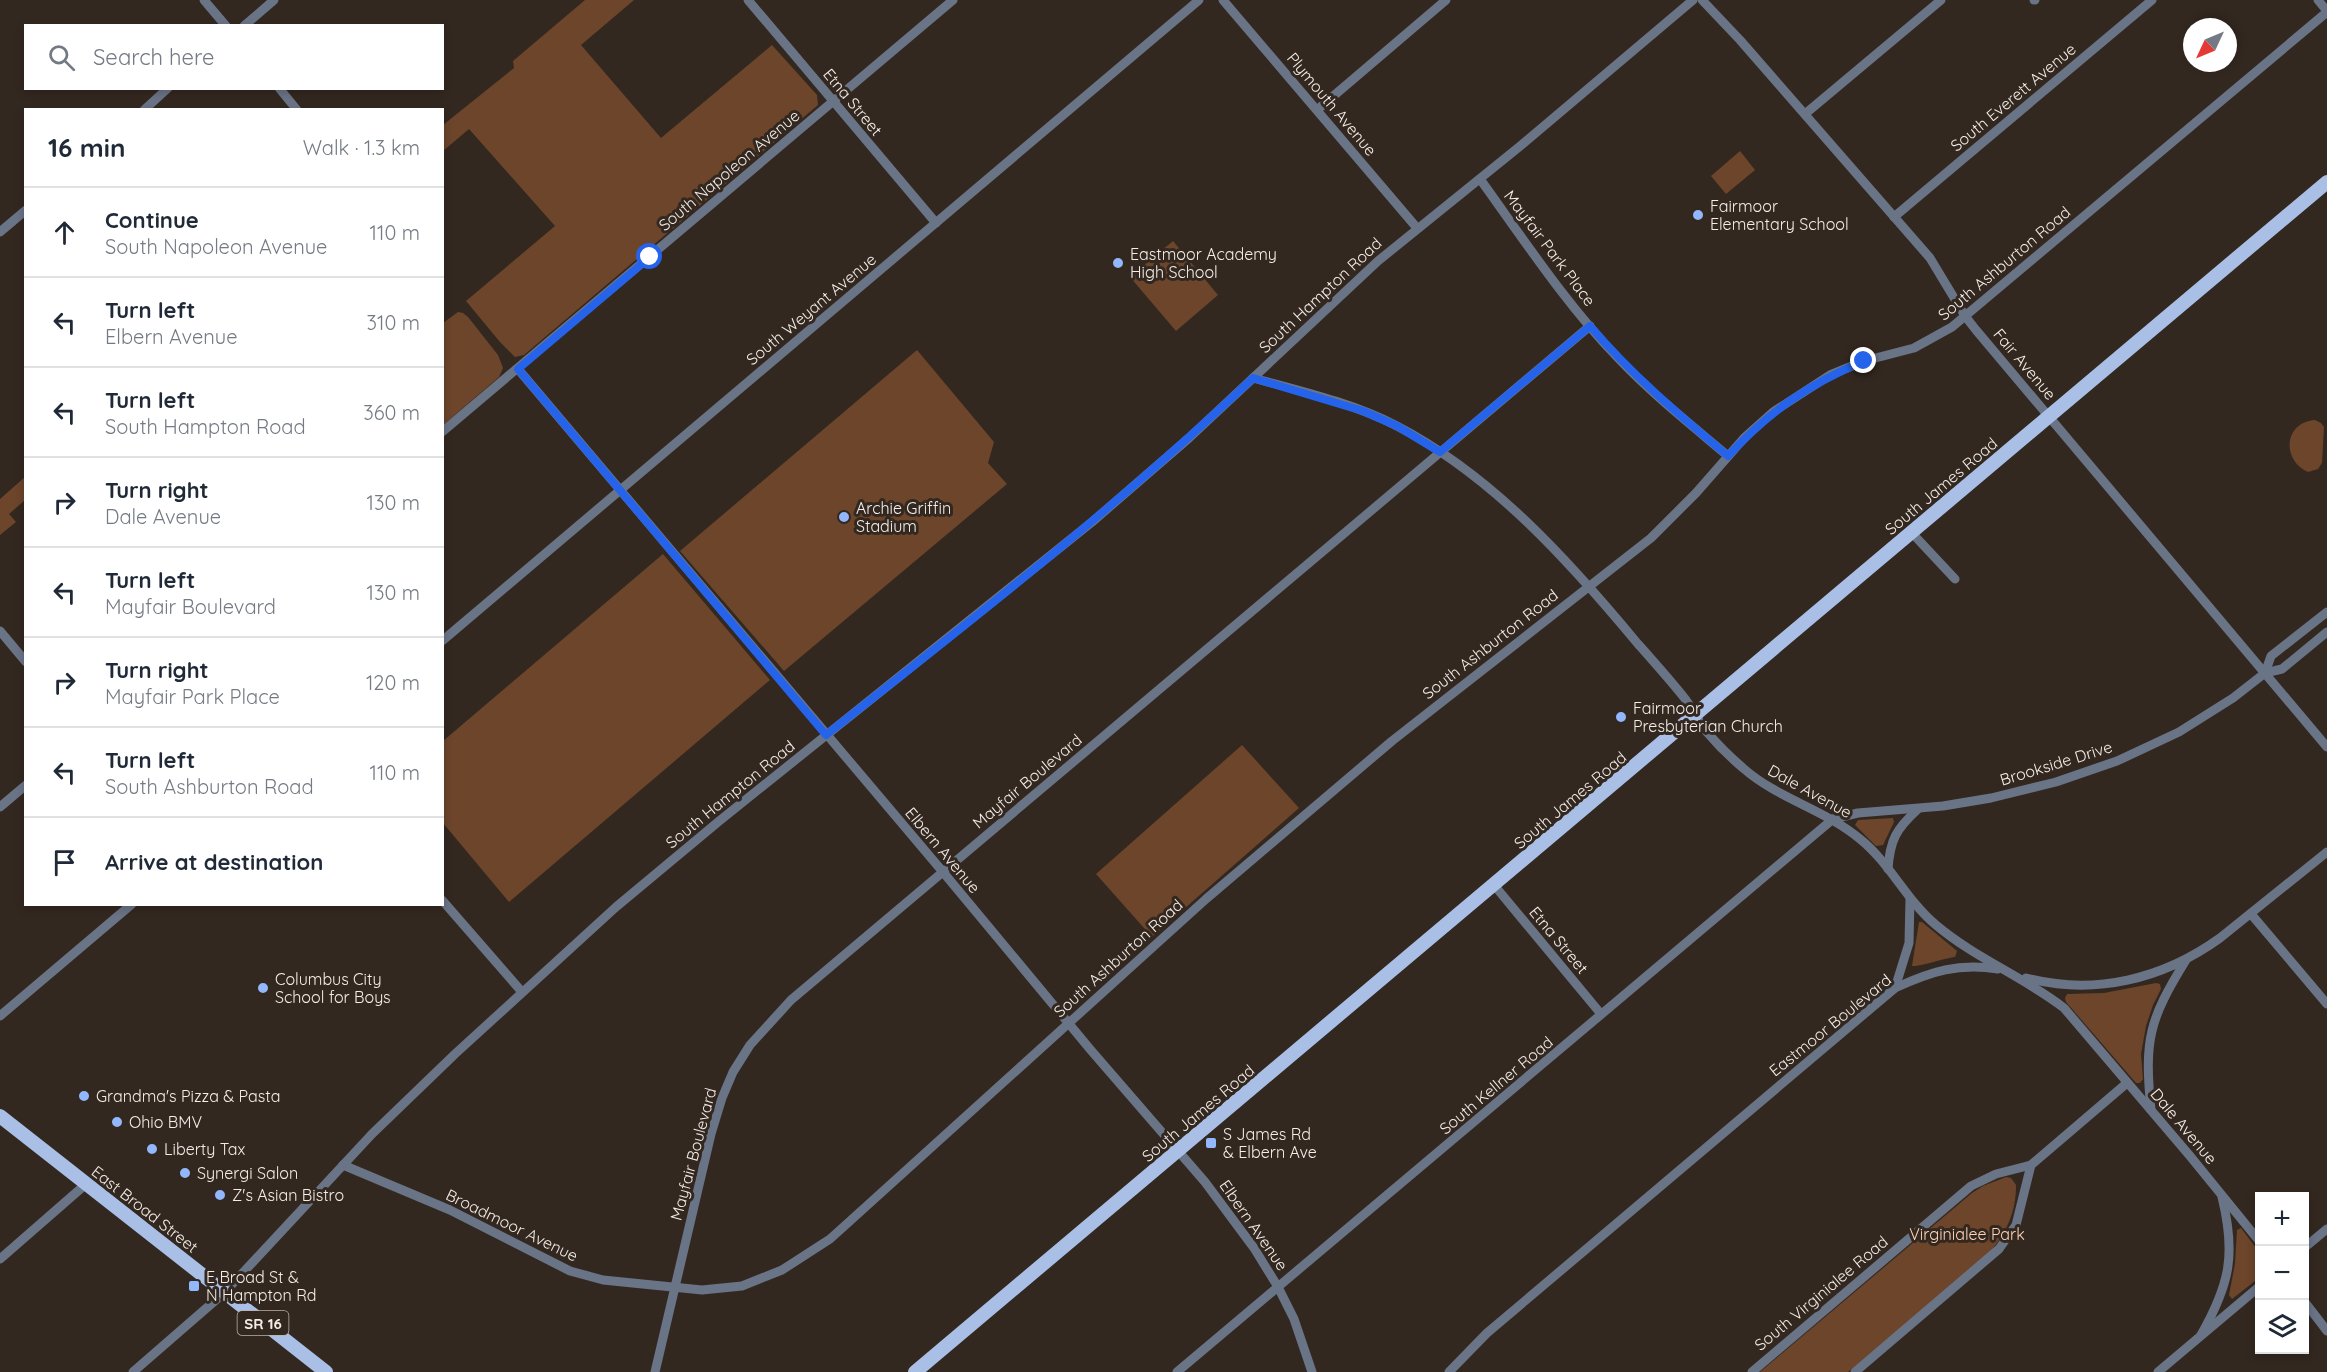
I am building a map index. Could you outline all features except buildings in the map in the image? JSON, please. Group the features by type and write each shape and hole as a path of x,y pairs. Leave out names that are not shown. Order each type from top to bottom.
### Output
{"main road":[{"name":"South James Road","path":"915,1372 2327,182"},
{"name":"East Broad Street","path":"0,1116 326,1372"}],"street":[{"path":"204,0 224,24"},
{"path":"246,24 274,0"},
{"name":"Etna Street","path":"748,0 936,223"},
{"name":"South Napoleon Avenue","path":"444,430 953,0"},
{"name":"South Weyant Avenue","path":"444,639 1200,0"},
{"name":"Plymouth Avenue","path":"1224,0 1417,228"},
{"path":"1317,110 1446,0"},
{"name":"South Hampton Road","path":"133,1372 225,1292 343,1164 448,1060 626,899 826,735 1041,565 1190,438 1417,228 1480,179 1693,0"},
{"name":"Fair Avenue","path":"1702,0 1740,40 1930,258 1965,316 2327,747"},
{"path":"1805,114 1941,0"},
{"name":"South Everett Avenue","path":"1894,217 2152,0"},
{"path":"2318,0 2327,11"},
{"name":"South Ashburton Road","path":"674,1287 702,1290 741,1286 782,1270 799,1260 850,1221 1206,899 1392,741 1651,538 1685,506 1728,456 1773,412 1818,381 1864,361 1914,348 1933,339 1965,316 2327,11"},
{"path":"146,108 166,90"},
{"path":"281,90 295,108"},
{"name":"Mayfair Park Place","path":"1480,179 1550,278 1617,358 1658,397 1728,456"},
{"path":"0,232 24,212"},
{"name":"Mayfair Boulevard","path":"655,1372 711,1134 733,1072 750,1045 791,1000 1590,326"},
{"name":"Elbern Avenue","path":"518,369 1232,1217 1278,1287 1294,1319 1312,1372"},
{"name":"Dale Avenue","path":"1253,378 1363,411 1397,426 1440,452 1518,512 1537,530 1646,652 1724,750 1762,784 1833,819 1861,839 1888,869 1920,911 1946,933 1981,957 2043,992 2064,1008 2222,1194 2255,1237"},
{"path":"1912,533 1955,579"},
{"name":"Brookside Drive","path":"2265,673 2271,656 2327,612"},
{"path":"0,631 24,660"},
{"name":"Brookside Drive","path":"1833,819 1858,813 1918,809 2012,793 2056,782 2117,761 2179,732 2233,698 2265,673 2282,669 2327,632"},
{"path":"0,807 24,787"},
{"path":"1888,869 1894,837 1903,823 1918,809"},
{"name":"South Kellner Road","path":"1177,1372 1833,819"},
{"name":"Eastmoor Boulevard","path":"1449,1372 1486,1333 1895,988 1931,972 1947,968 1977,966 2055,984 2118,982 2154,974 2204,950 2327,852"},
{"name":"Etna Street","path":"1494,885 1602,1014"},
{"path":"1895,988 1909,943 1910,898"},
{"path":"444,902 522,992"},
{"path":"0,1016 130,906"},
{"path":"2251,914 2327,1004"},
{"path":"2151,1110 2148,1055 2152,1025 2165,995 2187,960"},
{"name":"South Virginialee Road","path":"1752,1372 1971,1186 1996,1174 2031,1165 2127,1083"},
{"name":"Broadmoor Avenue","path":"343,1164 450,1210 570,1271 603,1280 674,1287"},
{"path":"1855,1372 1985,1262 2006,1241 2019,1217 2031,1165"},
{"path":"0,1259 86,1184"},
{"path":"2201,1335 2223,1293 2230,1256 2229,1225 2222,1194"},
{"path":"2306,1246 2327,1229"},
{"path":"2158,1372 2255,1289"},
{"path":"2309,1308 2327,1331"},
{"path":"1457,1372 1462,1357"}],"green space":[{"path":"585,0 634,0 581,45 661,138 772,45 817,95 818,105 524,355 515,357 466,301 555,226 469,129 444,150 444,124 514,68 513,61"},
{"path":"1740,151 1755,170 1726,194 1711,176"},
{"path":"1173,241 1218,295 1176,331 1130,277"},
{"path":"458,312 463,313 498,355 503,368 499,377 444,424 444,322"},
{"name":"Archie Griffin Stadium","path":"917,350 994,442 988,463 1007,484 784,671 680,551"},
{"path":"2315,420 2324,427 2322,463 2318,469 2308,472 2293,459 2290,442 2297,427"},
{"path":"24,478 24,501 9,514 16,522 0,535 0,499"},
{"path":"663,554 770,680 509,902 444,824 444,740"},
{"path":"1242,745 1299,808 1152,937 1096,874"},
{"path":"1893,818 1894,822 1883,845 1876,846 1855,825 1858,820"},
{"path":"1919,922 1922,922 1957,951 1955,957 1912,966"},
{"path":"2160,984 2161,989 2146,1026 2141,1054 2143,1079 2140,1083 2136,1083 2065,998 2067,994 2104,993"},
{"name":"Virginialee Park","path":"2006,1177 2011,1178 2016,1185 2012,1213 2001,1237 1989,1253 1848,1372 1760,1372 1972,1193"},
{"path":"2241,1228 2255,1247 2255,1281 2232,1299 2229,1295 2235,1264 2237,1230"}],"place":[{"name":"Fairmoor Elementary School","path":"1698,215"},
{"name":"Eastmoor Academy High School","path":"1118,263"},
{"name":"Archie Griffin Stadium","path":"844,517"},
{"name":"Fairmoor Presbyterian Church","path":"1621,717"},
{"name":"Columbus City School for Boys","path":"263,988"},
{"name":"Grandma's Pizza & Pasta","path":"84,1096"},
{"name":"Ohio BMV","path":"117,1122"},
{"name":"S James Rd & Elbern Ave","path":"1211,1143"},
{"name":"Liberty Tax","path":"152,1149"},
{"name":"Synergi Salon","path":"185,1173"},
{"name":"Z's Asian Bistro","path":"220,1195"},
{"name":"E Broad St & N Hampton Rd","path":"194,1286"}],"route":[{"path":"650,257 518,369 826,735 1041,565 1190,438 1253,378 1363,411 1397,426 1440,452 1590,326 1617,358 1658,397 1728,456 1773,412 1798,394 1818,381 1864,361"}]}
